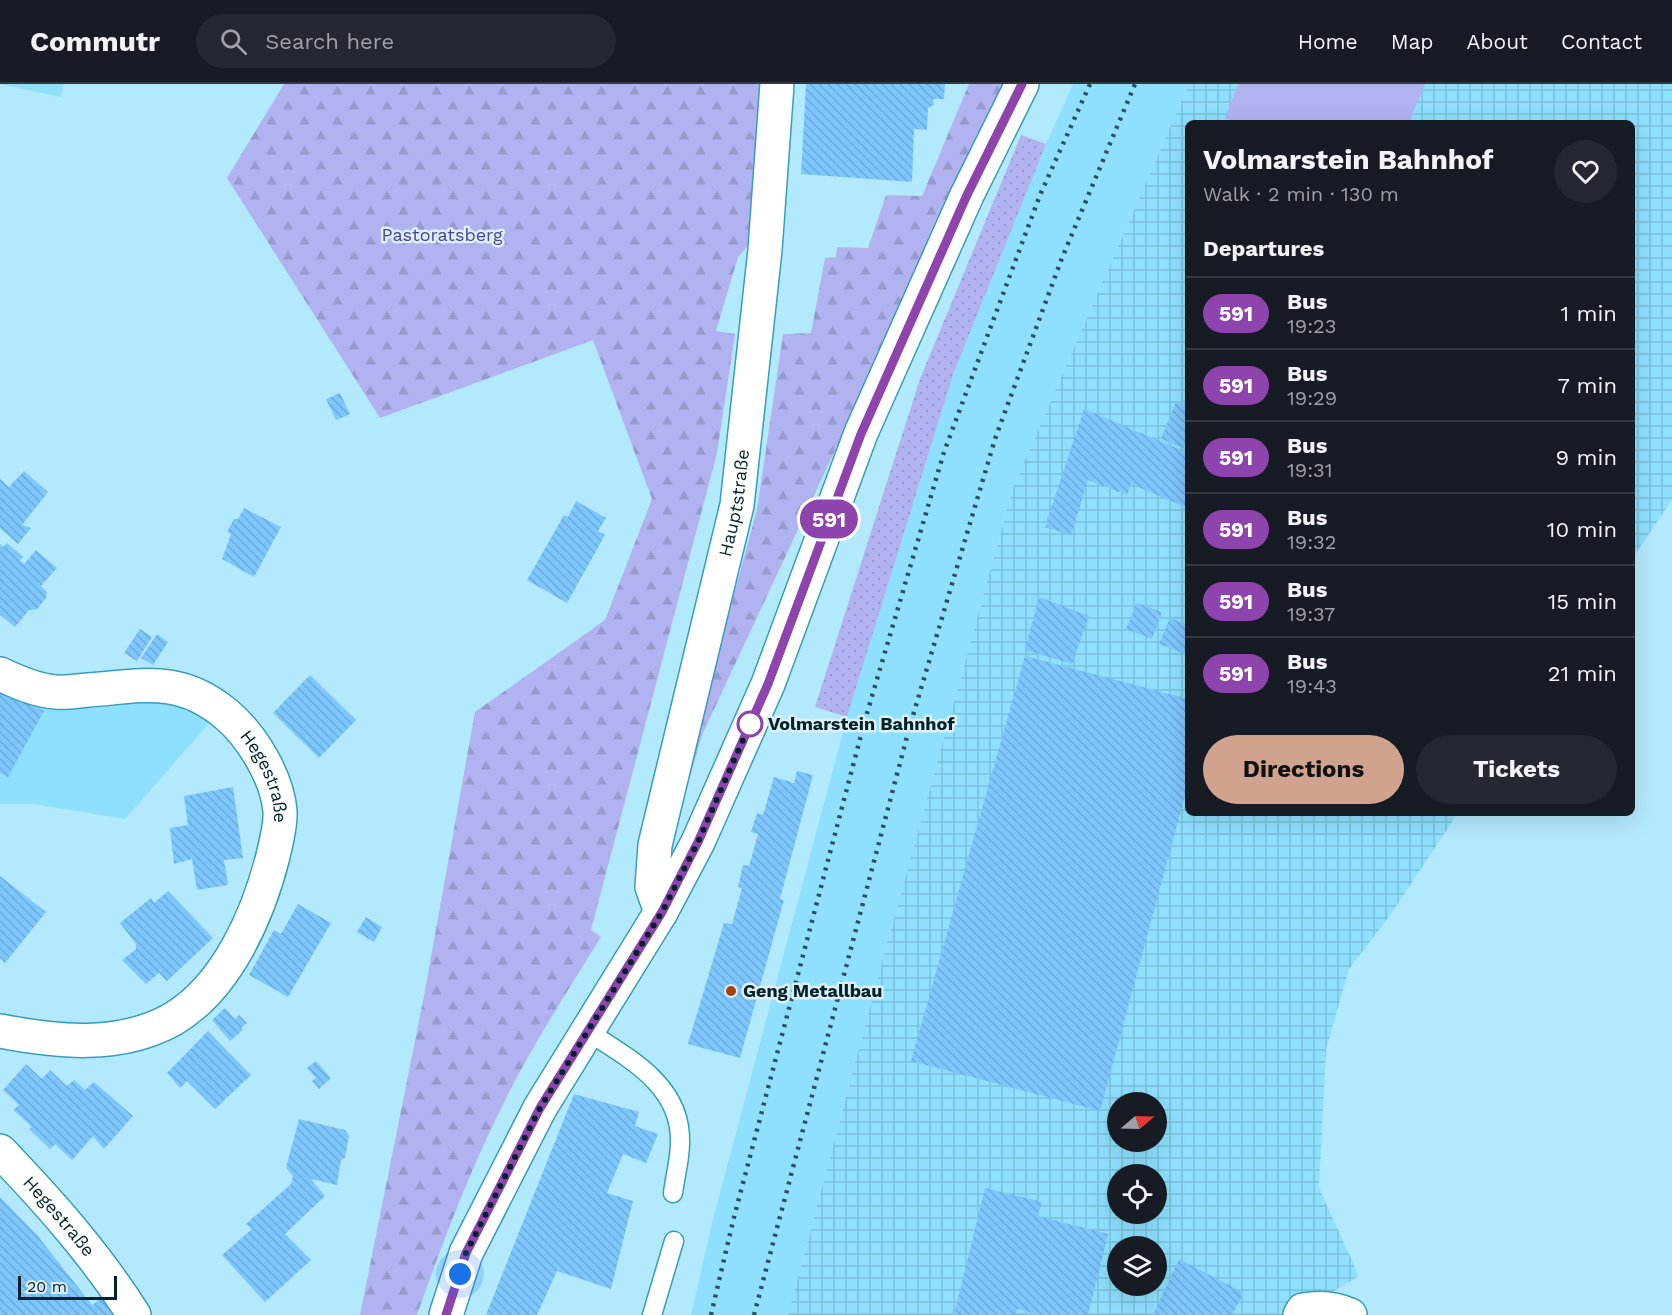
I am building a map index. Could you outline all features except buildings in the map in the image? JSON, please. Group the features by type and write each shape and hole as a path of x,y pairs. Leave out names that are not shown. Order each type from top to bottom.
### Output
{"street":[{"name":"Hauptstraße","path":"662,912 652,887 655,845 737,505 765,250 777,84"},
{"path":"446,1315 466,1253 540,1108 662,912 698,842 768,684 861,434 967,195 1022,84"},
{"name":"Hegestraße","path":"0,674 33,687 56,692 152,685 178,687 197,695 226,714 258,754 271,776 280,814 278,834 267,877 244,936 214,983 181,1013 153,1028 92,1042 0,1030"},
{"name":"Hegestraße","path":"0,1151 64,1220 115,1285 134,1315"},
{"path":"1302,1313 1318,1307 1339,1310 1350,1315"}],"lane":[{"path":"587,1031 648,1071 664,1091 674,1109 679,1126 680,1143 673,1193"},
{"path":"652,1315 674,1241"}],"shaded area":[{"path":"0,84 64,84 61,97"},
{"path":"1073,84 1189,84 1014,485 886,947 788,1315 691,1315 713,1219 847,717 953,375 1046,144"},
{"path":"1189,84 1672,84 1672,500 1635,555 1635,120 1185,120 1185,816 1456,816 1391,914 1349,969 1326,1049 1319,1188 1359,1276 1303,1310 1303,1315 788,1315 886,947 1014,485"},
{"path":"0,683 132,684 212,720 125,819 34,804 0,804"}],"green space":[{"name":"Pastoratsberg","path":"284,84 761,84 751,242 738,257 716,331 735,334 717,453 591,930 601,937 557,1007 501,1107 462,1195 417,1315 360,1315 424,996 475,712 605,620 652,499 593,340 380,418 227,178"},
{"path":"969,84 1006,84 702,735 683,801 682,785 757,510 783,334 811,333 825,258 836,257 837,247 868,248 886,195 922,196"},
{"path":"1238,84 1425,84 1410,120 1230,120 1225,118"},
{"path":"1021,135 1046,144 953,375 847,717 815,707 920,379"}],"railway":[{"path":"711,1315 733,1221 865,720 944,452 1040,195 1090,84"},
{"path":"754,1315 909,729 995,439 1062,258 1135,84"}],"bus line":[{"name":"591","path":"446,1315 466,1253 540,1108 662,912 698,842 768,684 861,434 967,195 1022,84"}],"place":[{"name":"Volmarstein Bahnhof","path":"750,724"},
{"name":"Geng Metallbau","path":"731,991"}],"route":[{"path":"460,1274 466,1253 540,1108 662,912 698,842 750,724"}]}
